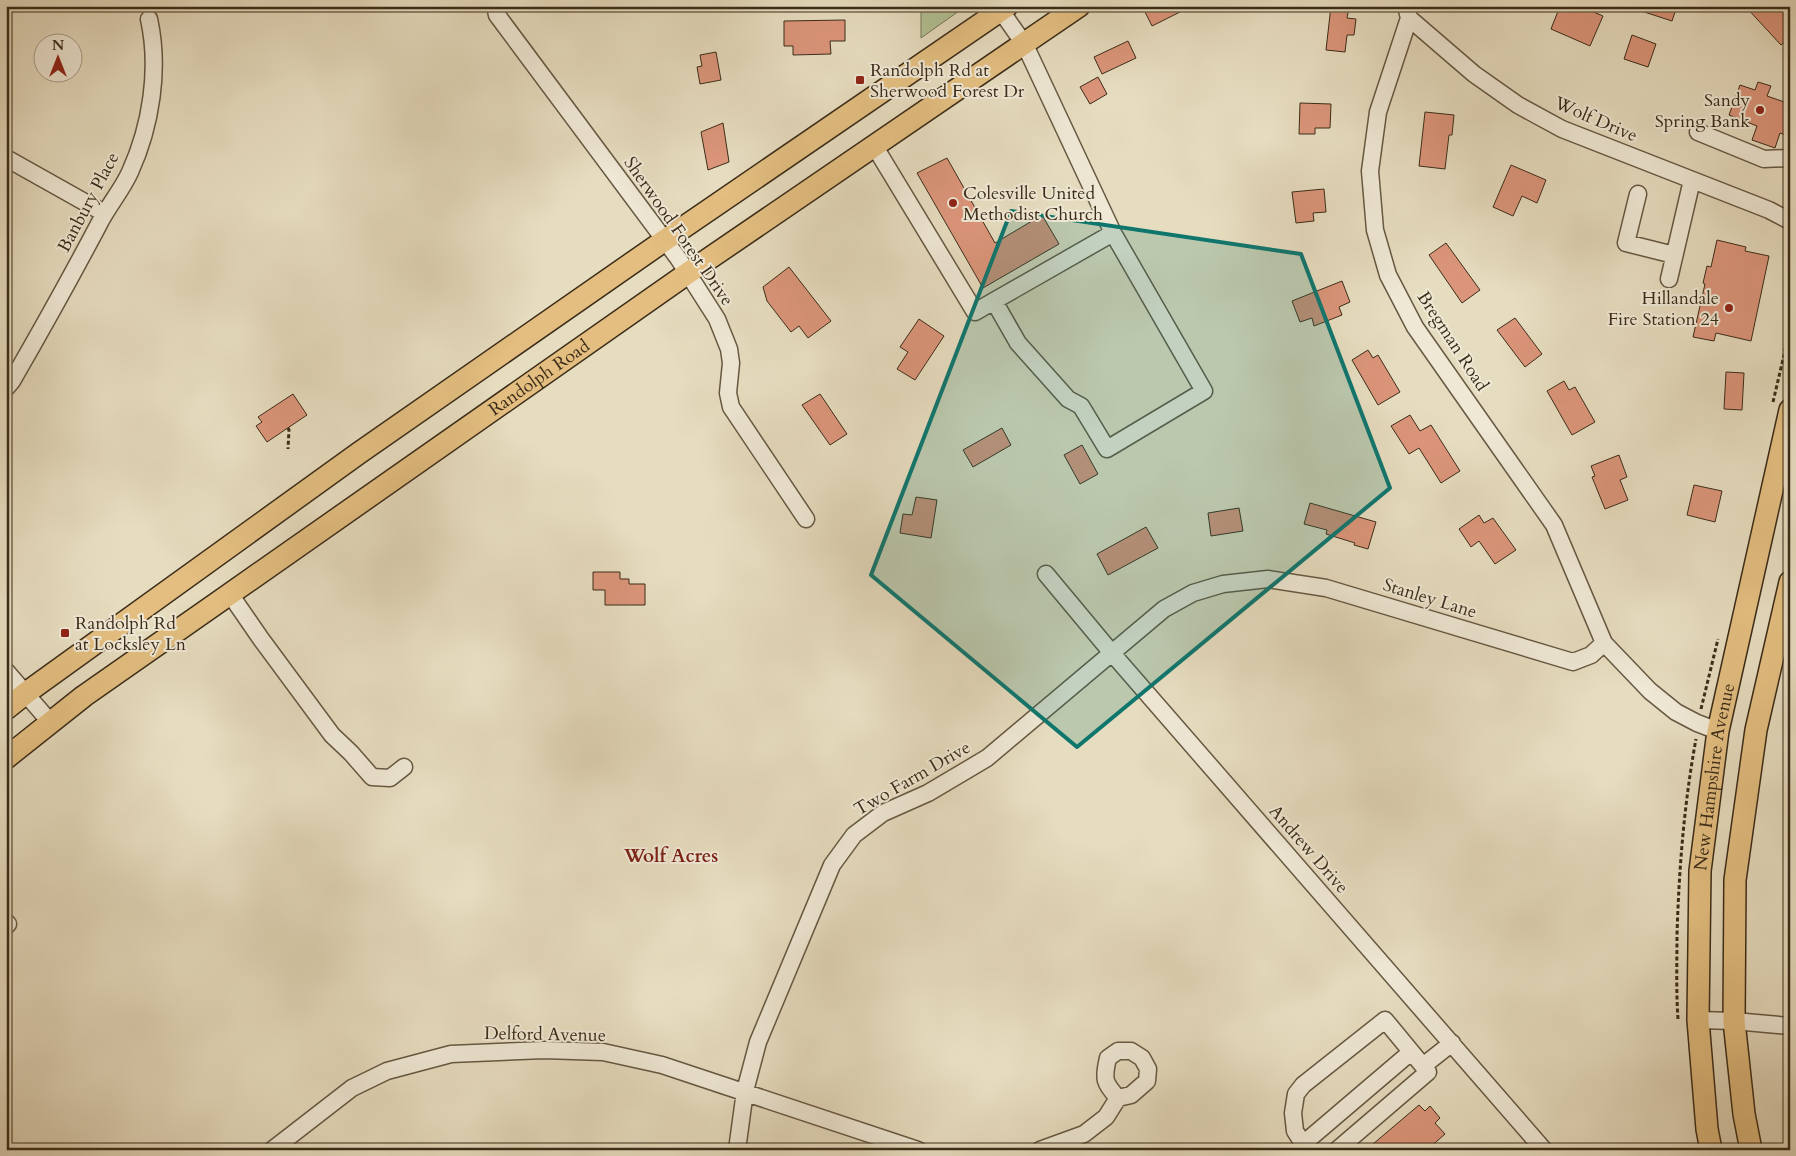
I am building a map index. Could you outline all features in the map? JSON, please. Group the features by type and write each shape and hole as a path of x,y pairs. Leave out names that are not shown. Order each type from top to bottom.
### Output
{"main road":[{"name":"Randolph Road","path":"6,758 84,696 688,273 1025,45 1079,6"},
{"path":"6,709 359,453 665,240 1004,8"},
{"name":"New Hampshire Avenue","path":"1711,1150 1707,1129 1698,1020 1700,871 1718,731 1790,410"},
{"name":"New Hampshire Avenue","path":"1751,1150 1744,1114 1734,1021 1735,880 1756,730 1790,582"}],"street":[{"name":"Sherwood Forest Drive","path":"495,6 498,14 665,240 717,319 729,349 731,363 728,393 731,407 806,519"},
{"path":"994,301 1018,343 1068,399 1081,406 1107,449 1204,391 1113,233 1025,45 1004,8"},
{"name":"Wolf Drive","path":"1407,12 1474,74 1518,105 1562,129 1768,210 1790,221"},
{"name":"Bregman Road","path":"1407,12 1378,112 1370,171 1375,230 1388,275 1415,327 1554,525 1604,643"},
{"name":"Banbury Place","path":"6,388 12,381 78,264 104,213 130,173 143,137 151,100 153,38 149,19"},
{"path":"1698,132 1764,159 1790,157"},
{"path":"875,146 975,312 1113,233"},
{"path":"6,158 104,213"},
{"path":"1669,279 1692,180"},
{"path":"1638,194 1626,243 1674,255"},
{"name":"Andrew Drive","path":"1046,574 1111,652 1544,1150"},
{"name":"Stanley Lane","path":"1111,652 1164,609 1193,593 1223,584 1268,579 1326,588 1574,662 1591,655 1604,643"},
{"path":"230,594 332,735 351,753 372,778 390,778 404,767"},
{"path":"1604,643 1650,691 1676,712 1718,731"},
{"name":"Two Farm Drive","path":"737,1150 745,1091 758,1042 832,864 854,835 883,813 928,793 987,758 1111,652"},
{"path":"6,671 51,723"},
{"path":"6,922 8,924 6,926"},
{"path":"1338,1150 1428,1072 1385,1020 1303,1085 1296,1094 1293,1114 1294,1131 1305,1147 1411,1052"},
{"path":"1698,1020 1790,1026"},
{"path":"1423,1066 1452,1043"},
{"name":"Delford Avenue","path":"272,1150 352,1088 387,1071 451,1054 544,1050 603,1052 662,1064 918,1150"},
{"path":"1040,1150 1084,1134 1106,1117 1118,1098"}],"path":[{"path":"288,428 288,449"}],"highlighted area":[{"path":"1011,211 1301,254 1390,488 1077,747 871,575"}],"green space":[{"path":"921,6 966,6 921,38"}],"building":[{"path":"1142,6 1192,6 1152,26"},
{"path":"1331,6 1349,8 1347,18 1356,19 1354,35 1347,35 1345,52 1326,50"},
{"path":"1560,6 1580,6 1603,16 1590,46 1551,29"},
{"path":"1636,6 1677,6 1672,21 1635,9"},
{"path":"1745,6 1778,6 1790,19 1790,37 1781,45"},
{"path":"845,20 845,41 830,41 831,54 793,55 793,46 784,46 784,21"},
{"path":"1632,35 1656,44 1648,67 1624,59"},
{"path":"1128,41 1136,58 1102,74 1094,57"},
{"path":"716,52 721,80 700,84 697,67 702,66 700,55"},
{"path":"1098,77 1107,94 1090,104 1080,87"},
{"name":"Sandy Spring Bank","path":"1758,82 1771,86 1767,96 1790,104 1790,137 1780,133 1775,148 1752,140 1757,126 1729,115 1740,85 1755,90"},
{"path":"1300,103 1331,104 1330,128 1315,128 1315,134 1299,134"},
{"path":"1425,112 1454,115 1452,135 1449,135 1445,169 1419,166"},
{"path":"723,123 729,162 708,170 701,132"},
{"path":"947,158 995,243 1042,215 1059,244 983,288 917,173"},
{"path":"1511,165 1546,180 1537,203 1522,196 1513,216 1493,207"},
{"path":"1324,189 1326,212 1313,213 1314,221 1296,223 1292,192"},
{"name":"Hillandale Fire Station 24","path":"1717,240 1746,247 1745,251 1769,256 1751,341 1716,333 1714,341 1693,337 1705,284 1703,283 1707,266 1711,267"},
{"path":"1446,243 1480,290 1462,303 1429,255"},
{"path":"789,267 831,321 808,338 799,326 791,332 767,301 763,287"},
{"path":"1342,281 1350,302 1339,307 1342,315 1314,326 1312,318 1300,322 1292,301"},
{"path":"1515,318 1542,354 1525,367 1497,330"},
{"path":"919,319 944,336 915,380 897,369 908,352 900,347"},
{"path":"1368,350 1373,358 1378,355 1400,392 1378,405 1352,360"},
{"path":"1726,372 1744,373 1742,410 1724,409"},
{"path":"1564,381 1569,390 1575,387 1595,422 1572,435 1547,391"},
{"path":"293,394 307,415 267,442 256,426 262,422 258,417"},
{"path":"820,394 847,434 830,445 802,405"},
{"path":"1410,415 1420,431 1431,425 1460,471 1441,483 1419,448 1409,454 1391,426"},
{"path":"1002,428 1011,445 973,467 963,450"},
{"path":"1082,445 1098,474 1080,484 1064,455"},
{"path":"1619,455 1627,477 1620,480 1628,500 1605,509 1592,477 1595,476 1591,466"},
{"path":"1694,485 1722,491 1715,522 1687,515"},
{"path":"916,497 937,500 931,538 900,533 903,514 912,515"},
{"path":"1310,503 1376,522 1368,549 1326,534 1327,530 1304,524"},
{"path":"1239,508 1243,531 1211,536 1208,513"},
{"path":"1479,515 1484,523 1493,518 1516,550 1495,564 1479,541 1471,547 1459,529"},
{"path":"1146,527 1158,548 1108,575 1097,554"},
{"path":"593,572 620,572 620,579 629,579 629,584 645,584 645,605 605,605 605,590 593,590"},
{"path":"1419,1105 1425,1111 1430,1106 1440,1118 1435,1123 1445,1134 1427,1150 1366,1150"}],"place":[{"name":"Randolph Rd at Sherwood Forest Dr","path":"860,80"},
{"name":"Sandy Spring Bank","path":"1760,110"},
{"name":"Colesville United Methodist Church","path":"953,203"},
{"name":"Hillandale Fire Station 24","path":"1729,308"},
{"name":"Randolph Rd at Locksley Ln","path":"65,633"}],"district":[{"name":"Wolf Acres","path":"671,855"}]}
